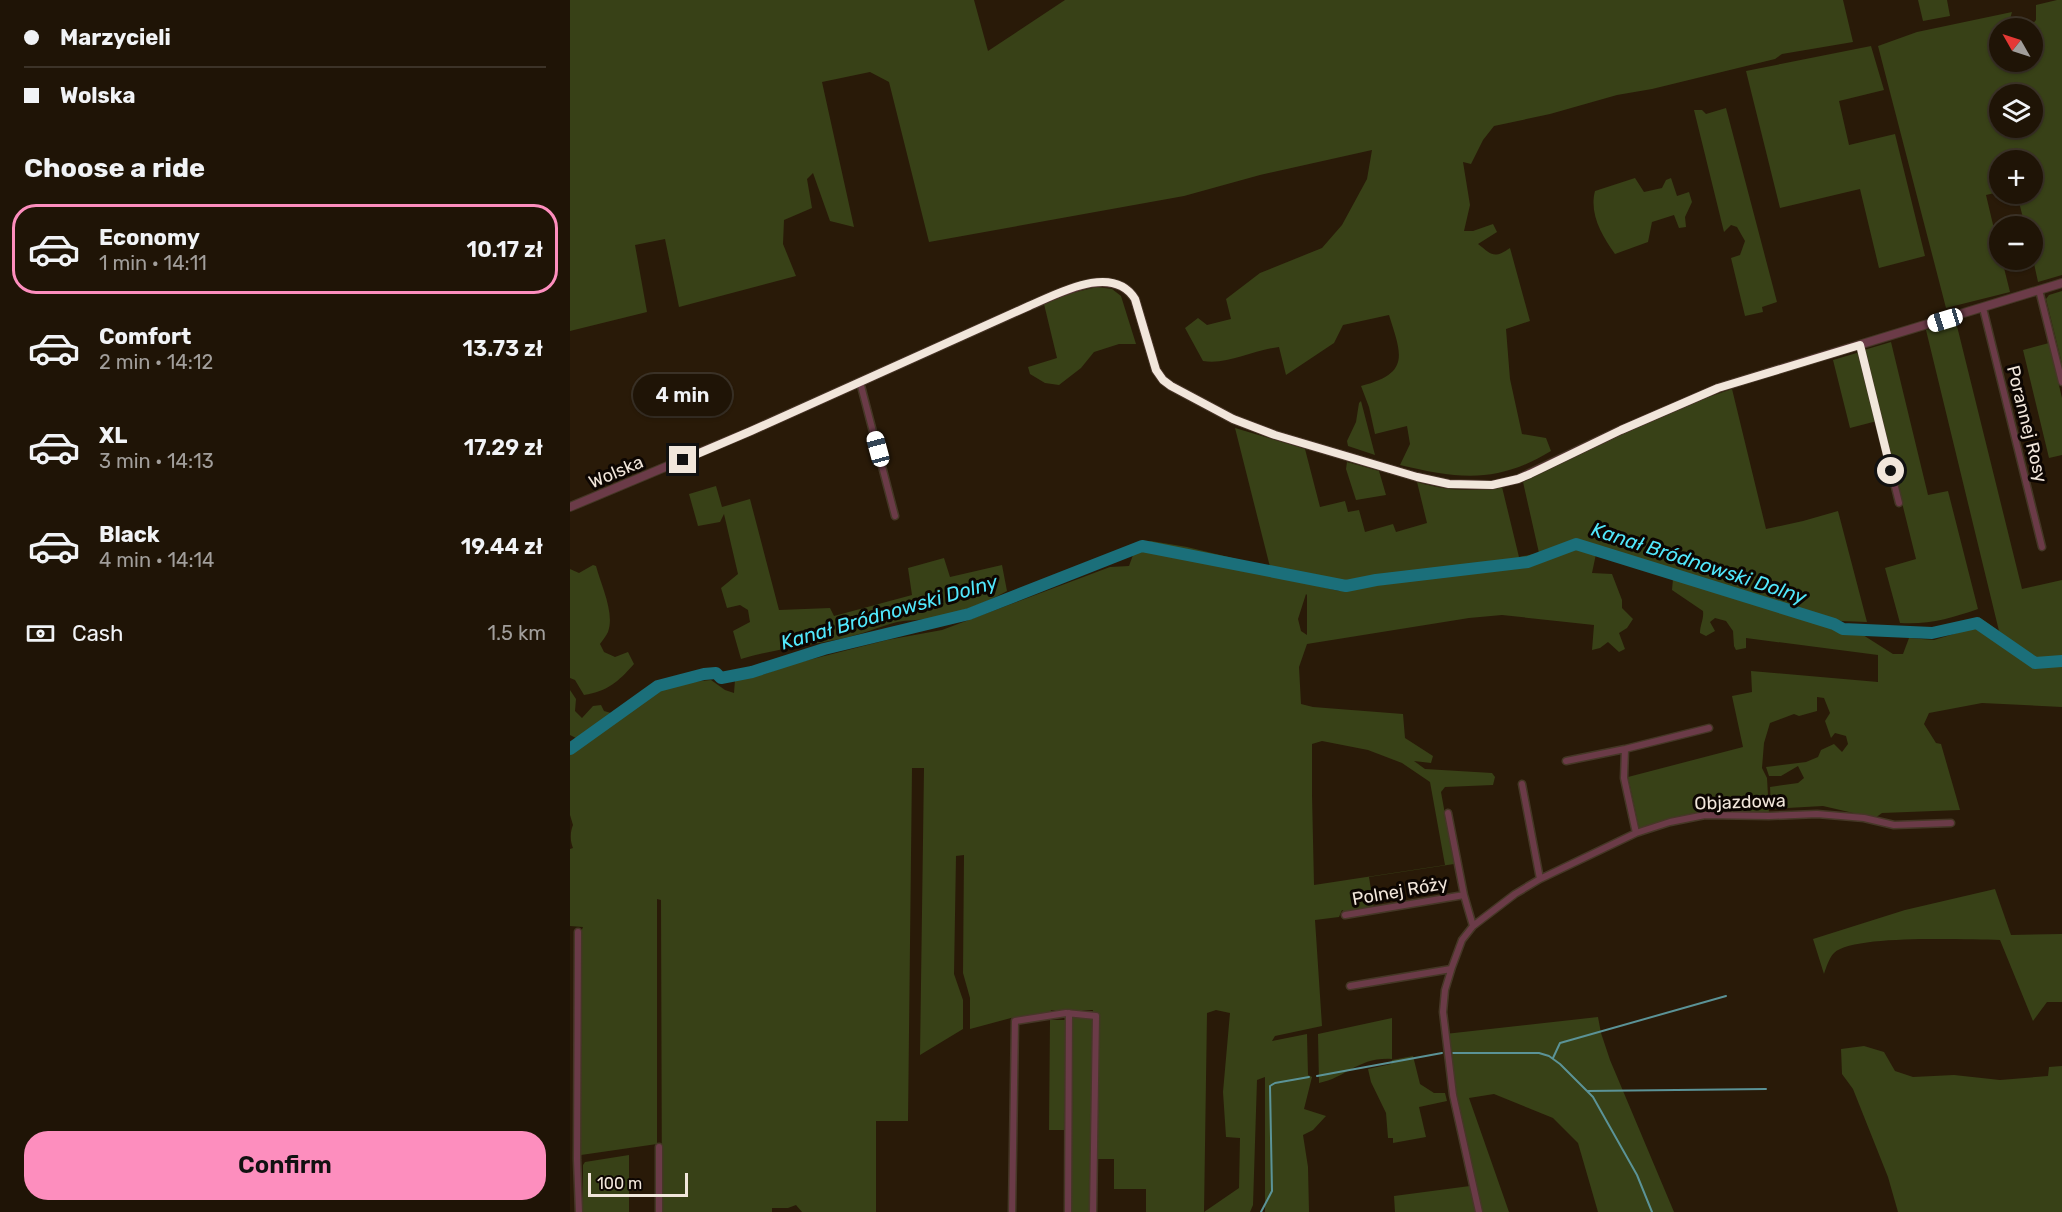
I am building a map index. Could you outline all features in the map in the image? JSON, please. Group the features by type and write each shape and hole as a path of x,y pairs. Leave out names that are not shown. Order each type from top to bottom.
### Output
{"street":[{"name":"Wolska","path":"570,507 751,431 1063,292 1097,282 1116,282 1125,286 1135,299 1156,370 1171,386 1254,428 1404,474 1449,484 1492,485 1518,479 1621,430 1718,388 1860,345"},
{"path":"1899,503 1860,345 2062,283"},
{"path":"2039,290 2062,382"},
{"name":"Porannej Rosy","path":"1983,308 2043,547"},
{"path":"860,382 896,516"},
{"path":"1566,761 1709,728"},
{"path":"1625,749 1624,778 1636,833"},
{"path":"1522,784 1540,879"},
{"path":"1448,813 1464,895"},
{"name":"Objazdowa","path":"1479,1212 1453,1095 1443,1012 1445,990 1451,969 1462,940 1473,926 1515,894 1540,879 1636,833 1705,814 1769,816 1817,814 1864,818 1894,825 1951,823"},
{"name":"Polnej Róży","path":"1345,915 1464,895 1473,926"},
{"path":"578,932 573,1161 579,1212"},
{"path":"1350,986 1451,969"},
{"path":"1068,1212 1069,1013"},
{"path":"1012,1212 1015,1021 1069,1013 1096,1016 1093,1212"},
{"path":"659,1147 659,1212"}],"green space":[{"path":"570,0 974,0 988,51 1065,0 1843,0 1853,42 1782,54 1775,59 1494,126 1483,140 1471,164 1463,162 1470,205 1464,231 1473,231 1493,224 1497,232 1478,244 1493,254 1500,254 1510,248 1530,321 1506,329 1510,379 1522,434 1546,438 1551,451 1513,469 1477,476 1441,473 1400,465 1410,444 1407,426 1375,434 1361,386 1377,381 1395,369 1399,352 1389,315 1343,325 1334,343 1286,375 1279,347 1222,361 1203,361 1185,328 1198,318 1207,325 1231,319 1226,299 1260,273 1322,248 1342,225 1367,179 1372,150 1260,175 1184,196 929,242 889,82 870,72 822,82 854,227 830,221 813,173 807,179 812,208 784,220 783,244 796,276 679,307 665,239 635,245 647,312 570,331"},
{"path":"1918,0 1947,0 1950,16 1923,21"},
{"path":"2062,0 2062,275 2038,282 2035,270 2043,270 2043,216 2022,216 2020,204 2043,204 2043,150 1989,150 1989,194 1986,195 1991,216 1989,216 1989,270 2004,270 2010,292 1946,308 1878,46 1917,32 2012,12 2010,18 1989,18 1989,72 2043,72 2043,18 2036,18 2036,5"},
{"path":"1871,46 1884,90 1839,101 1849,145 1895,134 1925,256 1879,268 1860,189 1780,208 1746,71"},
{"path":"1726,108 1777,302 1762,307 1763,312 1745,316 1731,258 1740,255 1745,241 1737,227 1731,225 1724,232 1694,110 1702,110 1706,114"},
{"path":"1635,178 1644,192 1662,188 1666,180 1671,178 1677,196 1689,192 1692,202 1685,217 1686,227 1679,228 1674,215 1652,222 1648,242 1615,254 1601,232 1595,216 1595,191"},
{"path":"1097,287 1112,289 1121,296 1136,344 1119,344 1094,352 1081,368 1059,385 1045,383 1030,374 1028,367 1057,358 1044,304 1064,295"},
{"path":"2062,291 2062,364 2046,299 2049,295"},
{"path":"1956,322 2022,589 2062,580 2062,707 1982,703 1929,713 1924,724 1936,743 1941,744 1960,810 1882,813 1875,818 1823,806 1771,809 1770,787 1798,783 1804,778 1798,766 1781,776 1769,776 1766,767 1806,762 1818,757 1821,750 1834,744 1842,752 1848,744 1846,736 1835,733 1831,738 1825,721 1830,713 1824,698 1817,697 1817,711 1799,716 1794,714 1770,723 1764,743 1762,768 1767,778 1769,814 1698,813 1639,828 1628,777 1743,747 1732,696 1752,692 1751,671 1878,682 1878,655 1746,638 1746,648 1736,650 1733,631 1726,621 1715,618 1710,622 1715,631 1706,636 1700,633 1703,611 1672,590 1673,579 1596,554 1592,573 1612,574 1622,600 1622,608 1633,619 1627,628 1619,633 1625,649 1619,652 1608,642 1592,650 1594,625 1502,615 1469,618 1307,644 1299,667 1301,704 1313,707 1403,714 1405,738 1433,756 1431,763 1414,761 1425,769 1492,773 1495,777 1493,785 1445,787 1441,792 1454,864 1369,877 1374,908 1347,913 1342,910 1339,917 1315,920 1322,1026 1275,1036 1272,1041 1307,1034 1308,1075 1312,1077 1304,1109 1326,1116 1313,1130 1303,1135 1308,1167 1309,1212 1265,1212 1265,1077 1257,1080 1253,1205 1250,1212 1204,1212 1146,1212 1146,1189 1114,1189 1114,1159 1097,1159 1098,1015 1093,1014 1093,1010 1051,1010 1050,1014 1011,1018 970,1029 970,998 963,973 964,855 956,856 954,974 963,1000 963,1029 920,1055 924,768 912,768 908,1121 876,1121 876,1212 802,1212 796,1205 788,1208 772,1208 772,1212 662,1212 661,900 657,899 657,1144 581,1155 581,932 583,927 570,926 570,849 573,848 571,831 573,825 570,815 570,755 658,690 683,683 711,680 725,690 734,693 735,680 765,674 789,665 887,640 942,630 1110,567 1129,566 1133,555 1133,545 1151,541 1187,547 1270,567 1235,428 1305,449 1320,507 1345,501 1348,512 1359,510 1365,532 1393,524 1396,532 1427,523 1417,482 1459,490 1502,487 1519,557 1539,553 1523,482 1622,434 1697,401 1732,389 1766,529 1838,511 1867,622 1841,621 1827,617 1827,627 1863,635 1893,654 1903,654 1909,638 1934,640 1977,627 1979,617 1999,631 1926,330","holes":["1270,568 1339,581 1339,591 1272,575","1306,594 1307,635 1301,631 1298,619","1322,741 1368,750 1402,763 1430,782 1445,865 1314,885 1312,744","1216,1010 1230,1013 1223,1092 1226,1137 1240,1138 1239,1188 1204,1212 1207,1013"]},
{"path":"1891,342 1928,495 1948,491 1978,609 1930,622 1900,623 1885,568 1916,559 1864,350"},
{"path":"2049,343 2062,398 2062,455 2049,458 2023,350"},
{"path":"1860,352 1877,421 1850,428 1833,360"},
{"path":"1361,401 1375,455 1348,446 1347,441 1356,422"},
{"path":"1347,462 1379,471 1386,495 1356,500 1346,469"},
{"path":"716,486 722,507 750,499 779,610 830,608 834,616 912,595 908,568 944,558 950,577 1002,565 1007,591 949,614 929,619 897,622 847,637 741,659 733,631 750,622 748,610 740,605 727,608 721,588 738,574 724,514 720,522 698,526 689,494"},
{"path":"593,565 596,566 610,616 608,632 600,644 604,652 615,657 628,652 634,664 612,685 584,695 575,680 570,678 570,569 579,573"},
{"path":"570,690 576,699 575,711 582,718 593,706 601,705 604,711 611,713 578,739 570,735"},
{"path":"1995,889 2011,935 2062,934 2062,1002 2047,1002 2033,1021 2000,940 1913,939 1864,943 1846,947 1834,953 1824,974 1813,939 1905,910"},
{"path":"1598,1017 1610,1060 1674,1212 1598,1212 1578,1143 1553,1118 1494,1094 1469,1098 1509,1212 1482,1212 1457,1101 1450,1057 1452,1054 1445,1034"},
{"path":"1073,1018 1093,1018 1092,1212 1071,1212"},
{"path":"1392,1018 1392,1059 1370,1061 1319,1083 1318,1034"},
{"path":"1050,1020 1066,1020 1066,1130 1049,1130"},
{"path":"1864,1046 1884,1052 1895,1071 1913,1077 1954,1075 2000,1080 2048,1076 2049,1067 2062,1066 2062,1212 1898,1212 1888,1177 1853,1089 1842,1074 1841,1049"},
{"path":"1413,1056 1420,1084 1434,1093 1445,1093 1447,1101 1419,1107 1426,1137 1393,1143 1393,1138 1388,1138 1386,1113 1371,1082 1368,1069 1391,1064 1392,1060"},
{"path":"629,1155 629,1212 583,1212 583,1165 585,1162"},
{"path":"1470,1186 1476,1212 1395,1212 1394,1196"}],"waterway":[{"name":"Kanał Bródnowski Dolny","path":"570,749 658,686 704,674 716,673 721,678 752,672 824,649 969,614 1142,546 1346,586 1376,580 1528,562 1576,544 1834,624 1843,629 1932,633 1977,623 2035,663 2062,661"},
{"path":"1553,1058 1560,1043 1726,996"},
{"path":"1317,1076 1442,1053"},
{"path":"1453,1053 1539,1053 1549,1056 1560,1064 1593,1097 1637,1175 1652,1212"},
{"path":"1261,1212 1272,1191 1270,1086 1309,1077"},
{"path":"1587,1091 1766,1089"}],"route":[{"path":"683,460 1029,306 1063,292 1106,281 1116,282 1131,292 1156,370 1171,386 1254,428 1417,477 1469,486 1492,485 1518,479 1621,430 1718,388 1860,345 1891,471"}]}
